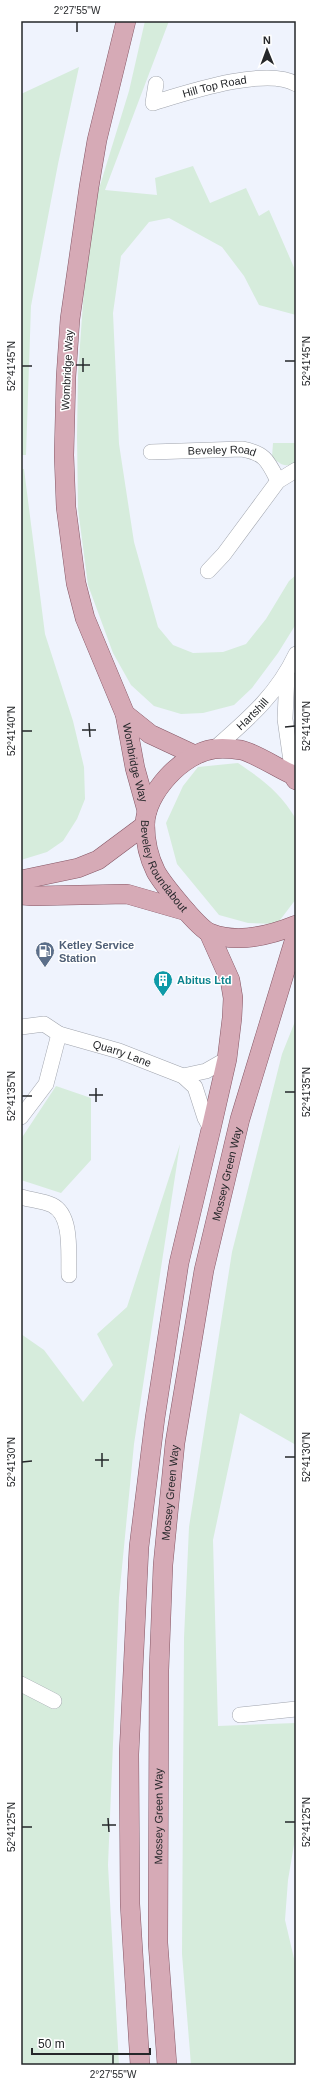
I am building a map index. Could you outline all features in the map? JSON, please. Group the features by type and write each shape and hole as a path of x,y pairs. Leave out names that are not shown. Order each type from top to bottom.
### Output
{"main road":[{"name":"Wombridge Way","path":"126,21 97,140 88,187 70,319 66,377 64,455 66,506 76,583 85,618 125,714 146,818"},
{"name":"Wombridge Way","path":"125,714 150,734 195,755"},
{"name":"Beveley Roundabout","path":"209,933 186,911 156,872 148,847 146,818 160,785 178,766 195,755 214,749 242,750 295,778"},
{"path":"21,880 78,868 98,860 146,818"},
{"path":"21,895 127,894 186,911"},
{"path":"209,933 230,937 251,937 276,933 296,925"},
{"path":"140,2065 130,1904 129,1754 139,1546 155,1418 179,1263 211,1129 231,1033 233,1007 232,988 227,972 209,933"},
{"name":"Mossey Green Way","path":"167,2065 158,1943 158,1670 163,1564 175,1443 204,1270 238,1127 296,935"},
{"path":"157,2065 153,1992 158,1943"}],"street":[{"name":"Hill Top Road","path":"156,84 153,103 227,81 277,79 290,81 296,84"},
{"name":"Beveley Road","path":"151,452 242,449 254,451 265,458 278,481"},
{"path":"208,571 224,554 278,481 296,470"},
{"name":"Hartshill","path":"214,749 254,715 286,675 296,654"},
{"name":"Hartshill","path":"286,675 285,719 295,778"},
{"name":"Quarry Lane","path":"21,1027 44,1024 59,1034 119,1052 184,1076"},
{"path":"21,1117 46,1084 59,1034"},
{"path":"211,1129 205,1118 195,1088 184,1076 206,1071 227,1058"},
{"path":"21,1197 51,1205 61,1211 65,1219 68,1275"},
{"path":"21,1684 54,1701"},
{"path":"240,1715 296,1709"}],"green space":[{"path":"145,21 169,21 105,190 157,195 155,178 193,166 210,203 246,188 259,216 269,210 296,272 296,315 259,305 244,276 222,247 169,218 149,222 121,256 113,313 119,444 134,542 158,627 173,645 193,653 223,652 246,644 266,619 289,581 296,575 296,624 278,653 252,688 234,705 203,713 181,714 154,706 131,685 113,653 88,585 78,509 78,373 85,275 98,192 129,91"},
{"path":"79,67 58,164 31,306 26,455 21,455 21,94"},
{"path":"273,443 296,443 296,464 283,465 272,457"},
{"path":"21,469 24,469 45,634 73,721 84,767 85,799 77,819 63,841 47,852 21,860"},
{"path":"238,763 270,787 284,801 296,819 296,899 277,924 248,923 219,915 177,864 166,823 183,786 198,767"},
{"path":"296,1019 296,1445 240,1413 213,1540 218,1726 296,1723 296,1833 288,1880 285,1920 296,1967 296,2065 191,2065 182,1954 184,1638 189,1527 232,1252 282,1054"},
{"path":"56,1086 91,1098 91,1160 61,1193 21,1180 21,1139"},
{"path":"180,1144 134,1444 119,1598 108,1865 119,2065 21,2065 21,1334 44,1350 83,1402 113,1365 97,1334 127,1307"}],"place":[{"name":"Ketley Service Station","path":"45,968"},
{"name":"Abitus Ltd","path":"163,997"}]}
